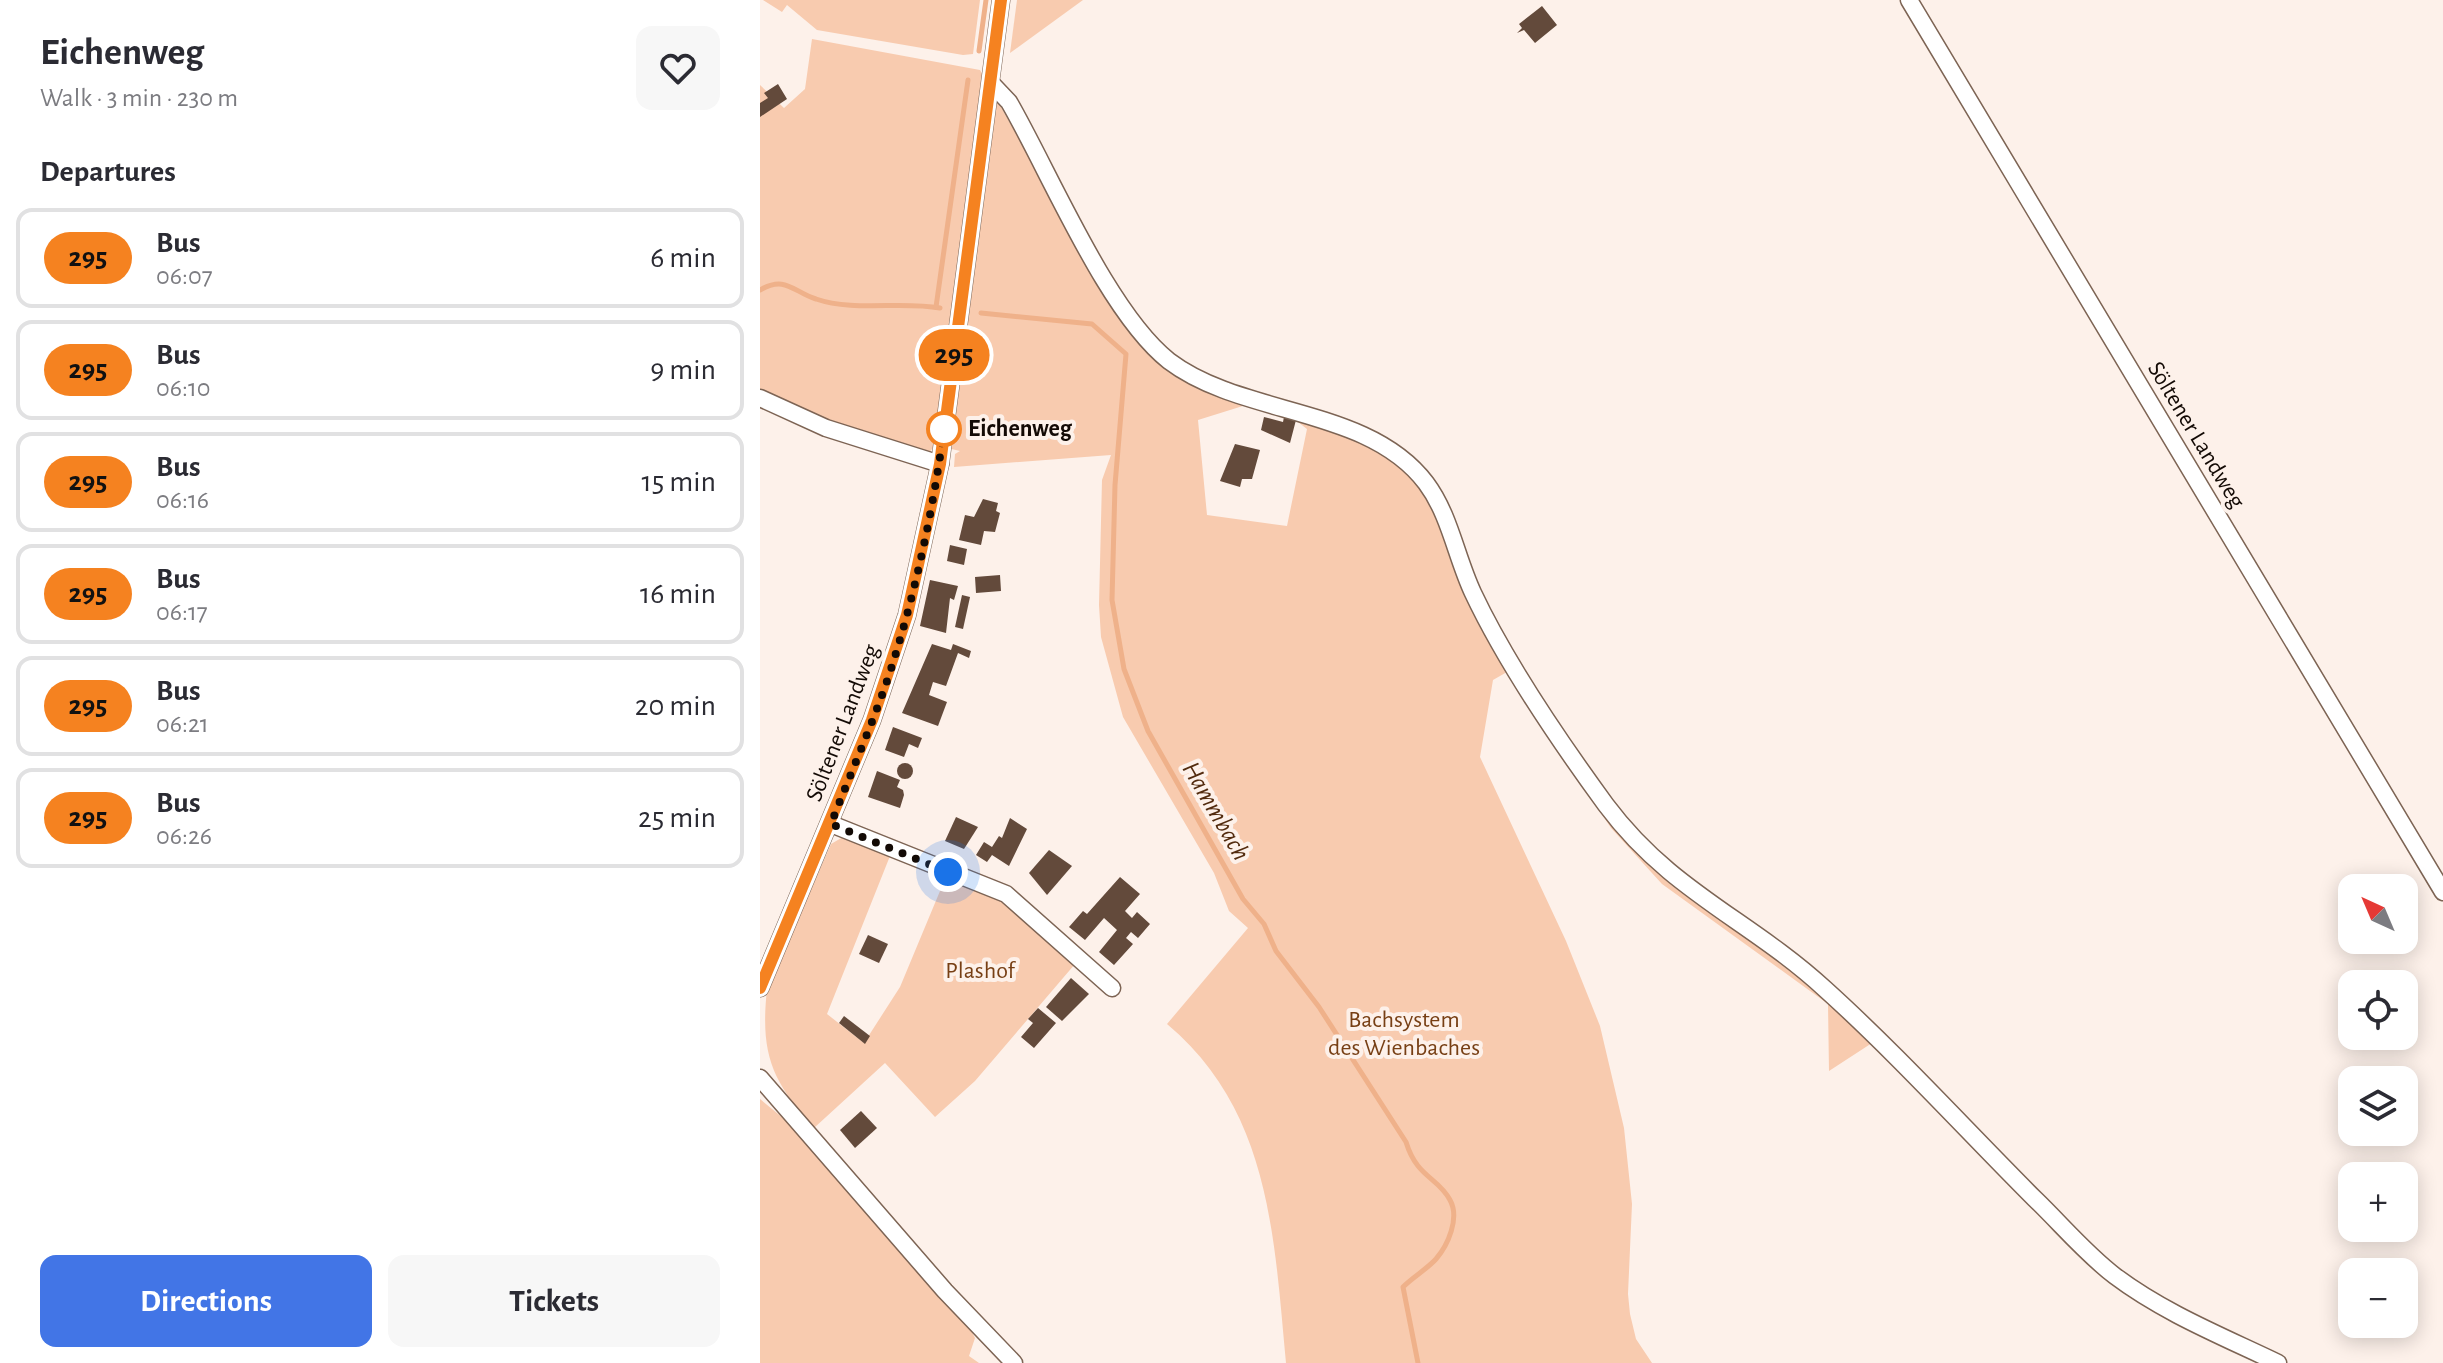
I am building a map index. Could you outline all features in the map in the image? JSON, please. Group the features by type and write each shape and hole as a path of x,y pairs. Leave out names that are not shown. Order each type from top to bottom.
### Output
{"street":[{"name":"Söltener Landweg","path":"760,988 831,824 891,670 910,600 940,464 1001,0"},
{"name":"Söltener Landweg","path":"1909,0 2443,892"},
{"path":"991,83 1009,102 1104,277 1156,349 1180,368 1214,385 1373,440 1425,482 1443,513 1472,591 1502,645 1599,795 1666,872 1828,991 2115,1276 2180,1315 2278,1363"},
{"path":"760,398 826,428 940,464"},
{"path":"831,824 1006,894 1112,988"},
{"path":"760,1078 913,1256 1014,1363"}],"green space":[{"path":"763,0 980,0 973,54 963,55 817,30 787,5 782,12"},
{"path":"1017,0 1083,0 1010,53"},
{"name":"Bachsystem des Wienbaches","path":"812,39 980,70 1014,130 1018,131 1153,349 1246,405 1198,420 1207,515 1287,526 1307,429 1298,422 1370,443 1397,460 1421,486 1450,550 1624,835 1789,966 1872,1043 1829,1071 1828,1004 1662,884 1611,828 1507,672 1493,680 1480,757 1566,941 1600,1026 1624,1128 1632,1204 1630,1314 1636,1339 1652,1363 1286,1363 1270,1224 1261,1179 1247,1137 1228,1096 1201,1058 1167,1024 1248,928 1229,911 1214,873 1123,717 1101,637 1099,605 1102,480 1111,455 954,467 955,454 960,451 935,445 929,453 895,448 760,394 760,85 784,108 805,89"},
{"name":"Plashof","path":"843,837 890,856 827,1014 864,1043 900,987 945,879 1002,901 1075,964 975,1081 935,1117 885,1063 814,1128 788,1096 772,1066 765,1032 767,989 831,844"},
{"path":"760,1099 783,1118 970,1328 975,1338 969,1356 979,1363 760,1363"}],"building":[{"path":"1542,6 1557,25 1535,43 1524,30 1517,33 1522,28 1519,24"},
{"path":"778,84 787,99 760,117 760,103 768,98 764,93"},
{"path":"1264,417 1283,422 1284,417 1296,420 1290,443 1261,430"},
{"path":"1235,444 1260,450 1252,479 1242,479 1240,487 1220,481"},
{"path":"983,499 998,503 996,511 1000,513 995,532 984,531 981,545 959,540 965,515 974,517"},
{"path":"950,545 967,549 964,565 947,561"},
{"path":"1000,575 1001,591 976,593 975,577"},
{"path":"930,580 958,586 954,600 950,598 946,633 920,626"},
{"path":"962,595 970,597 963,629 955,627"},
{"path":"932,644 951,650 953,644 971,651 969,658 958,653 946,686 933,682 929,695 947,702 938,726 902,713"},
{"path":"893,727 922,738 918,748 909,744 904,757 885,750"},
{"path":"902,763 908,763 913,771 911,777 902,779 897,774 897,768"},
{"path":"877,771 900,780 897,787 903,790 904,795 900,808 868,797"},
{"path":"956,817 978,827 964,849 945,841"},
{"path":"1010,818 1027,829 1009,866 992,855 987,862 976,855 984,842 992,847 999,836 1002,838"},
{"path":"1049,850 1072,866 1047,895 1029,873"},
{"path":"1120,877 1140,894 1125,911 1132,918 1137,912 1150,924 1138,938 1131,932 1126,938 1133,944 1114,965 1099,952 1117,930 1104,918 1085,940 1069,927 1083,911 1087,914"},
{"path":"868,935 888,944 879,963 859,954"},
{"path":"1071,978 1089,994 1062,1021 1046,1007"},
{"path":"1038,1008 1056,1023 1034,1048 1021,1037 1033,1023 1028,1019"},
{"path":"844,1016 870,1036 865,1044 839,1023"},
{"path":"861,1111 877,1128 855,1148 840,1130"}],"waterway":[{"path":"979,51 986,0"},
{"path":"936,307 968,80"},
{"name":"Hammbach","path":"760,290 783,284 831,303 940,308"},
{"name":"Hammbach","path":"981,313 1092,324 1126,354 1115,485 1112,600 1124,669 1148,731 1243,899 1264,924 1276,951 1319,1007 1406,1142 1416,1163 1440,1186 1453,1207 1453,1223 1445,1246 1432,1263 1403,1287 1418,1363"}],"bus line":[{"name":"295","path":"760,988 872,720 907,615 940,464 1001,0"}],"place":[{"name":"Eichenweg","path":"944,429"}],"route":[{"path":"944,429 925,540 907,615 891,670 831,824 948,872"}]}
